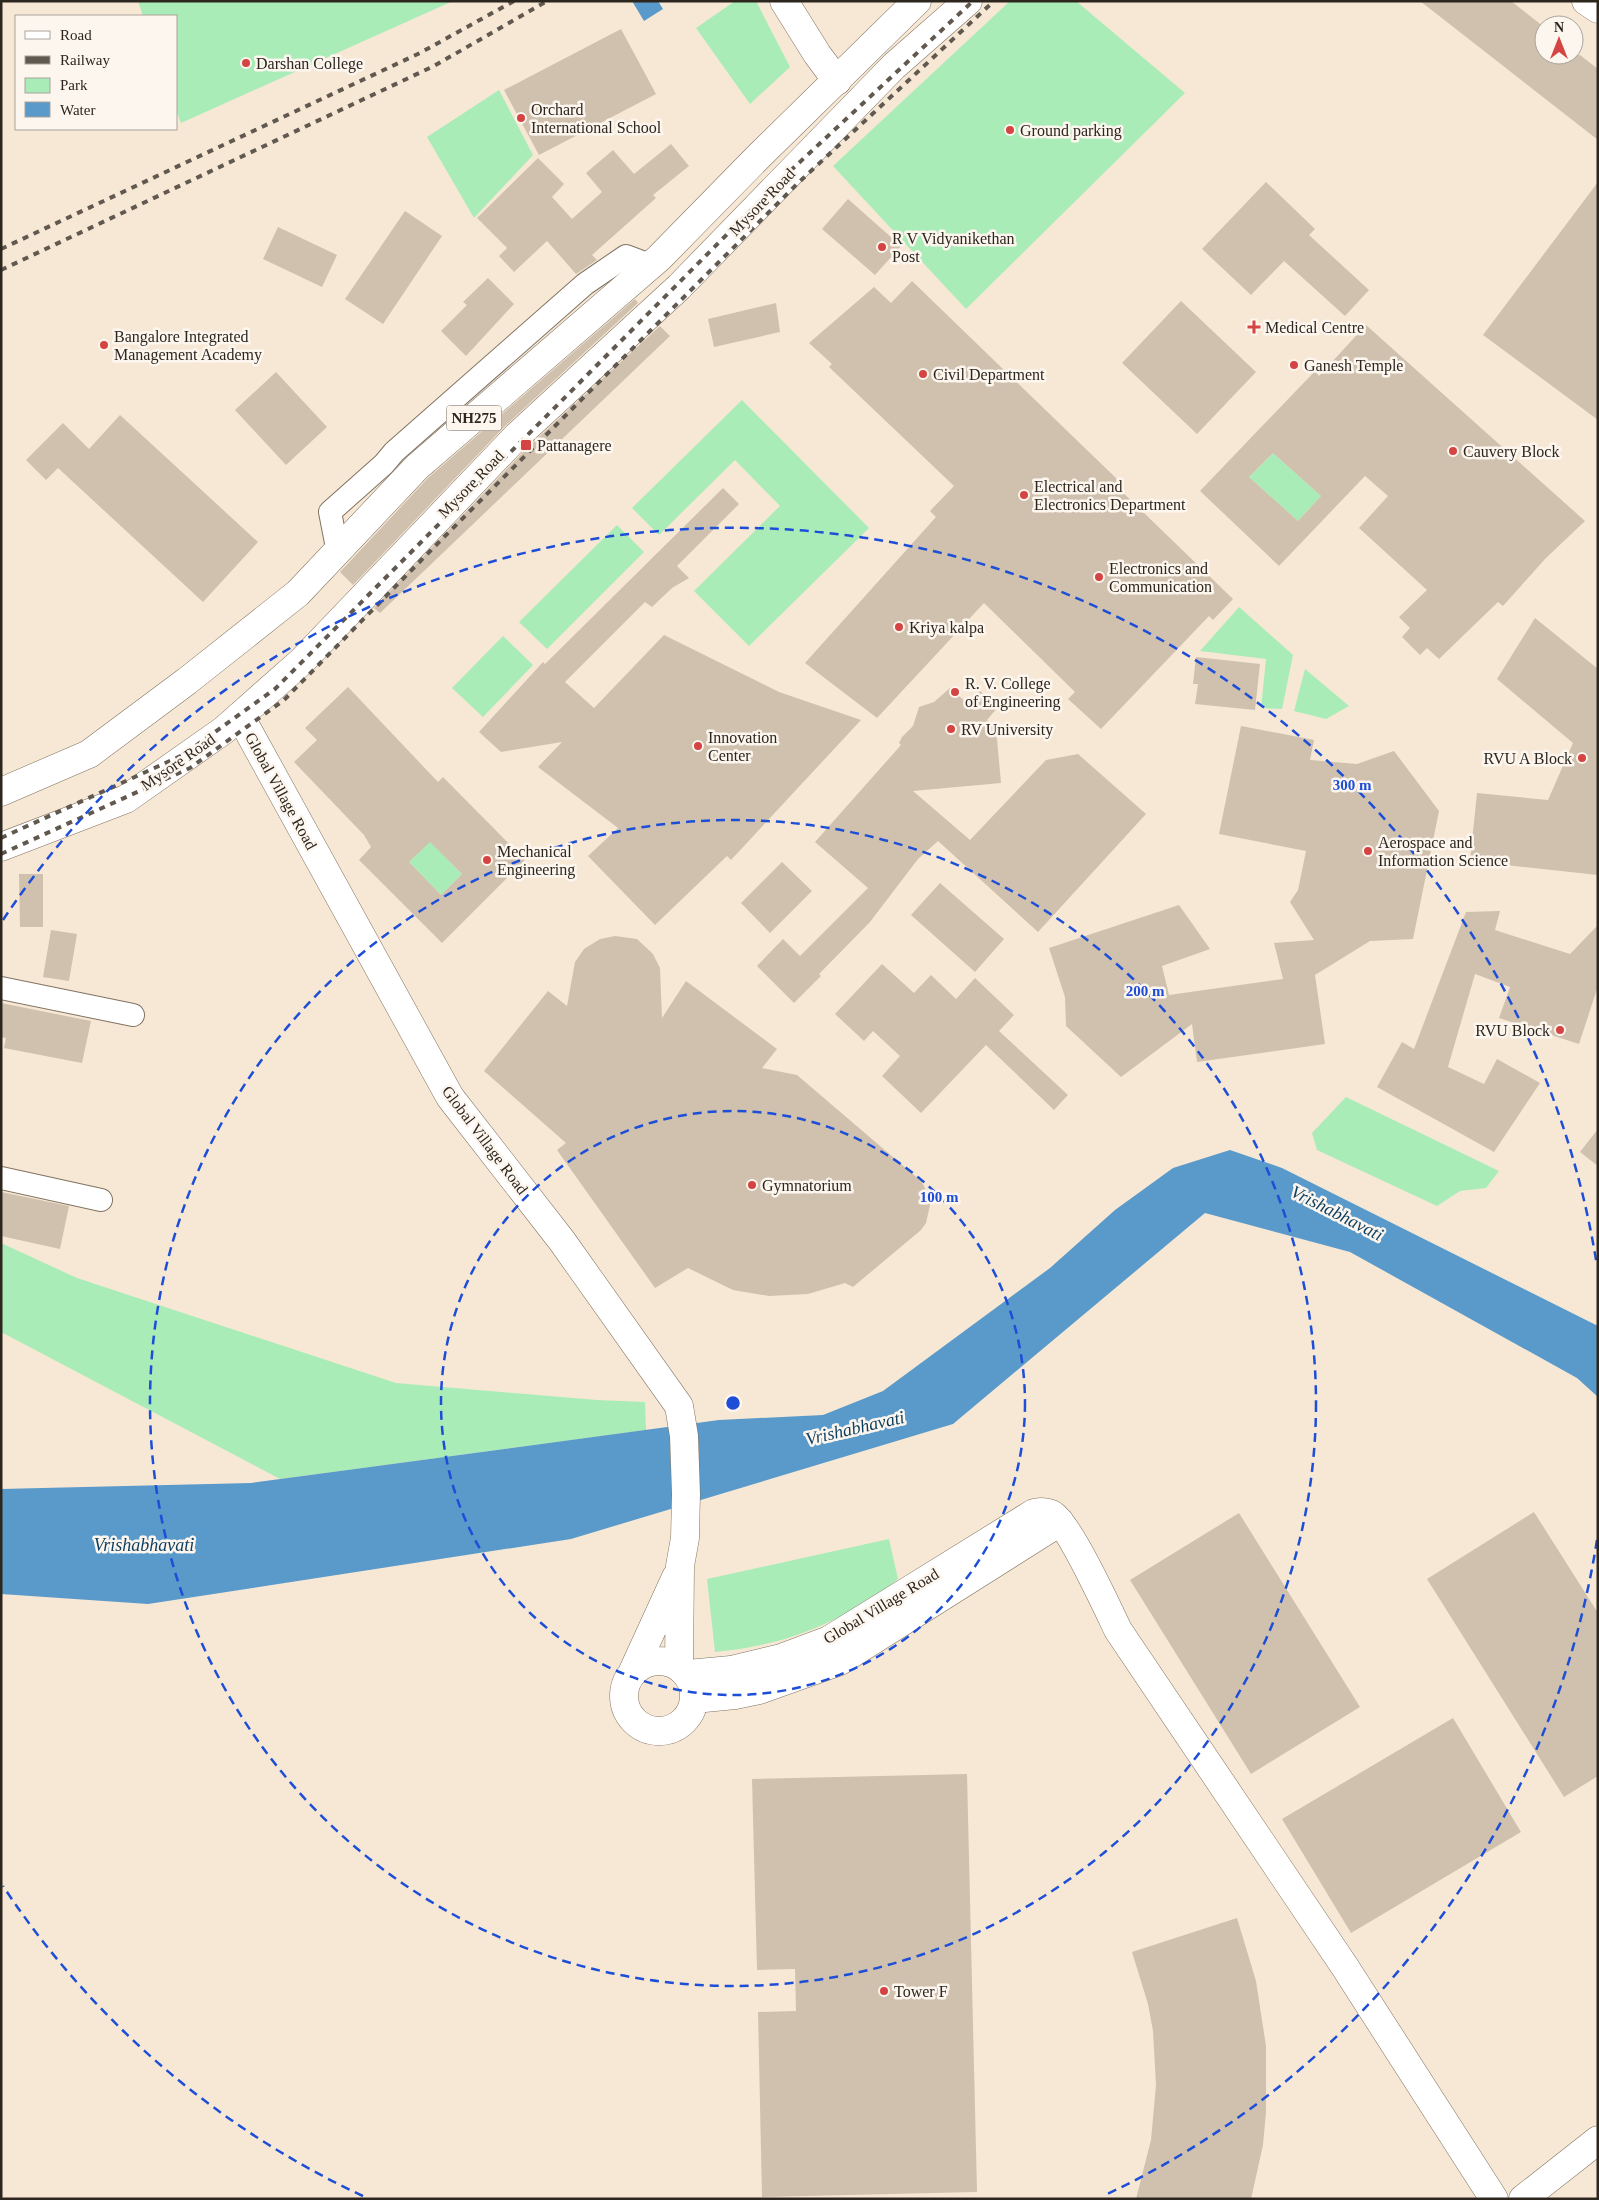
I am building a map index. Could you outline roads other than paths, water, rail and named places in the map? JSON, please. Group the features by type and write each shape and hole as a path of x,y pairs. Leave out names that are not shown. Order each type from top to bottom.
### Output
{"main road":[{"path":"784,1 817,54 837,81"},
{"name":"Mysore Road","path":"1,792 89,754 187,681 298,593 338,553 417,467 650,265 917,1"},
{"name":"Mysore Road","path":"1,848 126,799 224,730 240,716 302,661 517,436 679,287 894,66 968,1"},
{"path":"1586,1 1598,9"},
{"name":"Global Village Road","path":"240,716 450,1097 562,1241 679,1406 684,1436 685,1538 680,1566 689,1714 678,1725 664,1731 641,1726 629,1715 624,1700 625,1685 680,1566"},
{"name":"Global Village Road","path":"633,1671 650,1661 670,1662 687,1680 721,1697 759,1690 840,1661 1060,1522 1092,1578 1118,1630 1345,1967 1473,2163 1485,2196"},
{"path":"1523,2199 1598,2140"}],"street":[{"path":"1,988 133,1015"},
{"path":"1,1178 101,1200"}],"water":[{"path":"632,1 658,1 663,9 644,21"},
{"name":"Vrishabhavati","path":"1230,1150 1282,1168 1598,1326 1598,1397 1577,1378 1350,1252 1205,1213 953,1424 571,1539 148,1604 1,1594 1,1489 251,1483 719,1420 823,1415 883,1391 1050,1268 1115,1210 1173,1168"}],"railway":[{"path":"1,249 420,53 514,1"},
{"path":"1,270 434,66 547,1"},
{"path":"1,838 183,755 275,689 787,174 973,1"},
{"path":"1,854 190,768 284,700 797,184 994,1"}],"place":[{"name":"Darshan College","path":"246,63"},
{"name":"Orchard International School","path":"521,118"},
{"name":"Ground parking","path":"1010,130"},
{"name":"R V Vidyanikethan Post","path":"882,247"},
{"name":"Medical Centre","path":"1254,327"},
{"name":"Bangalore Integrated Management Academy","path":"104,345"},
{"name":"Ganesh Temple","path":"1294,365"},
{"name":"Civil Department","path":"923,374"},
{"name":"Pattanagere","path":"526,445"},
{"name":"Cauvery Block","path":"1453,451"},
{"name":"Electrical and Electronics Department","path":"1024,495"},
{"name":"Electronics and Communication","path":"1099,577"},
{"name":"Kriya kalpa","path":"899,627"},
{"name":"R. V. College of Engineering","path":"955,692"},
{"name":"RV University","path":"951,729"},
{"name":"Innovation Center","path":"698,746"},
{"name":"RVU A Block","path":"1582,758"},
{"name":"Aerospace and Information Science","path":"1368,851"},
{"name":"Mechanical Engineering","path":"487,860"},
{"name":"RVU Block","path":"1560,1030"},
{"name":"Gymnatorium","path":"752,1185"},
{"name":"Tower F","path":"884,1991"}]}
